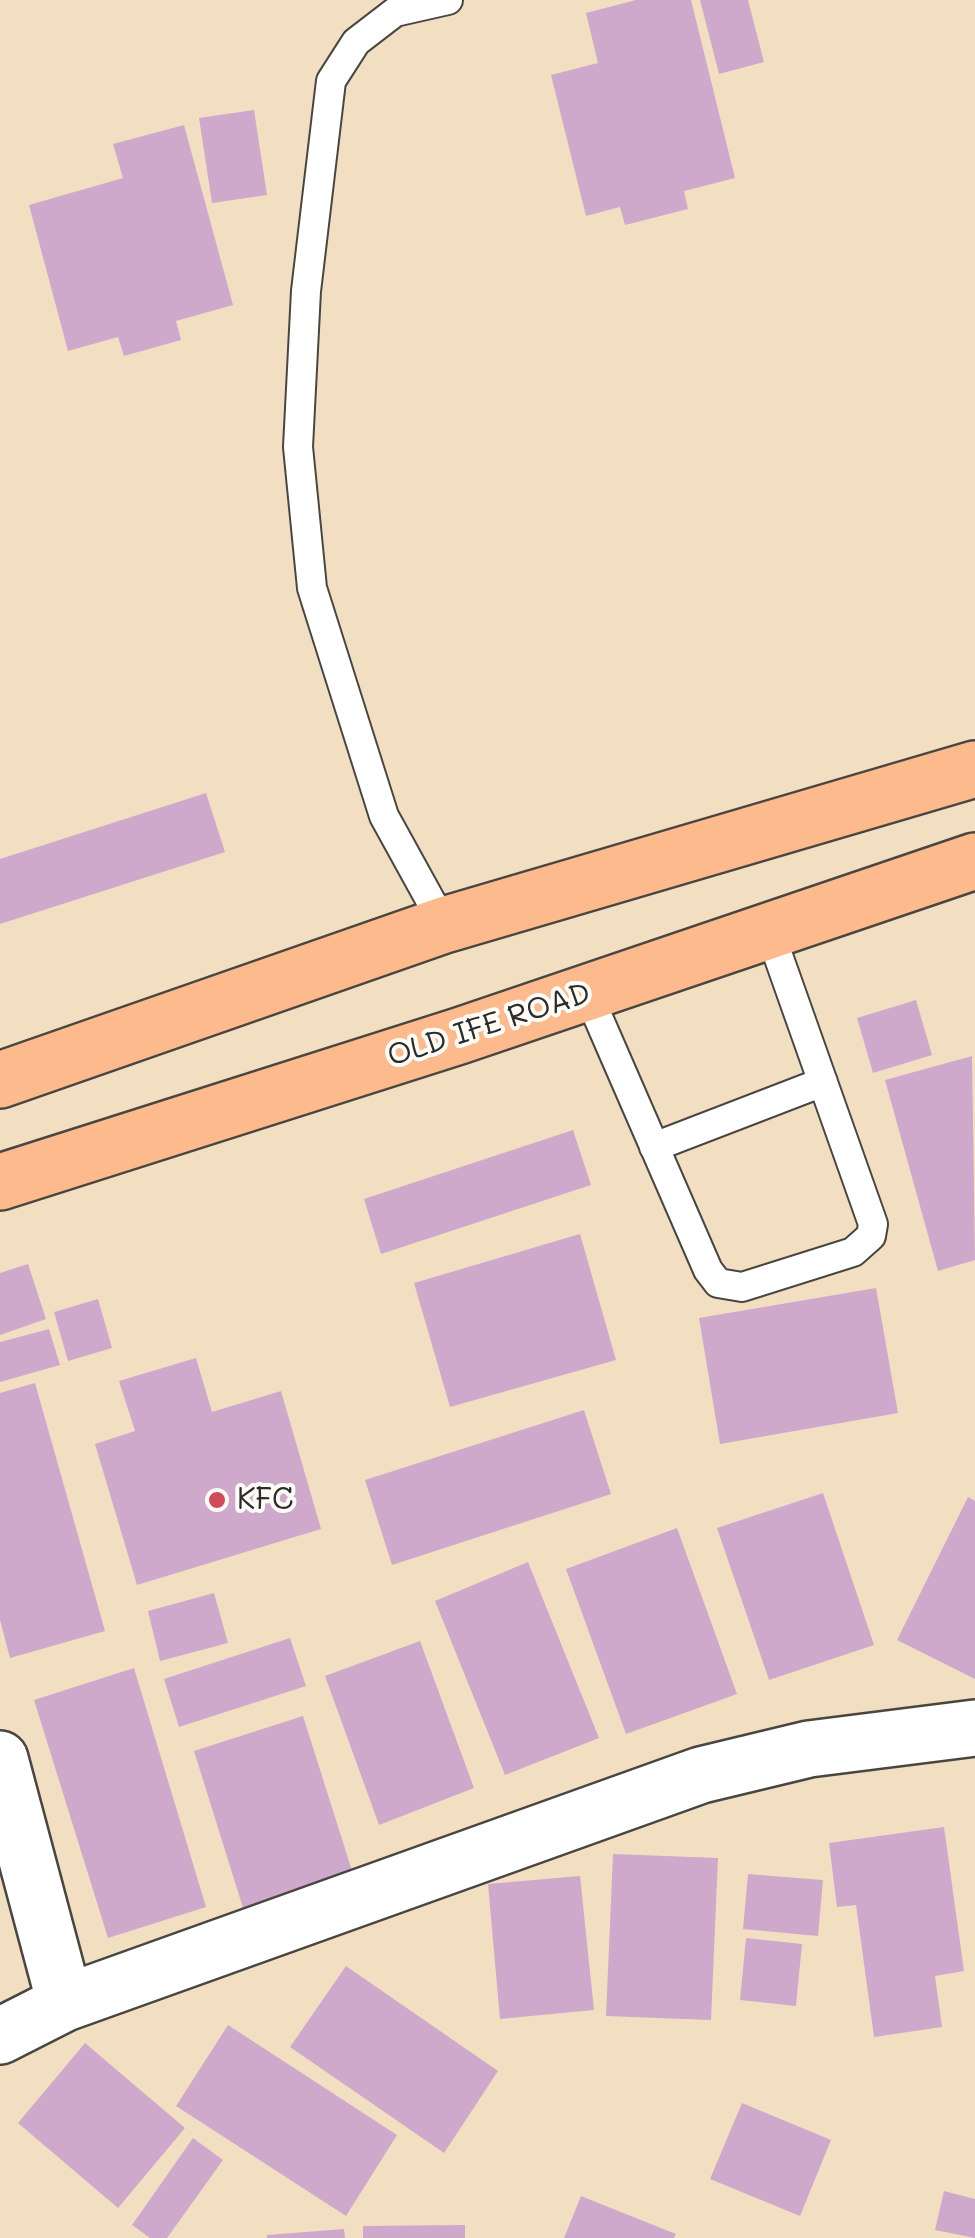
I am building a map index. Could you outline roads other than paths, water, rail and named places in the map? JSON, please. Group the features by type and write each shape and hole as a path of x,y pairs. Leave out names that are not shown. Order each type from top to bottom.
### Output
{"main road":[{"path":"0,1080 444,925 975,769"},
{"name":"OLD IFE ROAD","path":"0,1182 587,992 975,860"}],"street":[{"path":"0,2036 65,2003 701,1776 810,1749 975,1728"},
{"path":"0,1759 65,2003"}],"lane":[{"path":"444,925 384,816 312,588 298,447 306,291 332,80 356,42 395,12 448,0"},
{"path":"587,992 718,1284 742,1287 854,1252 866,1243 873,1224 770,930"},
{"path":"654,1147 823,1082"}],"place":[{"name":"KFC","path":"217,1500"}]}
